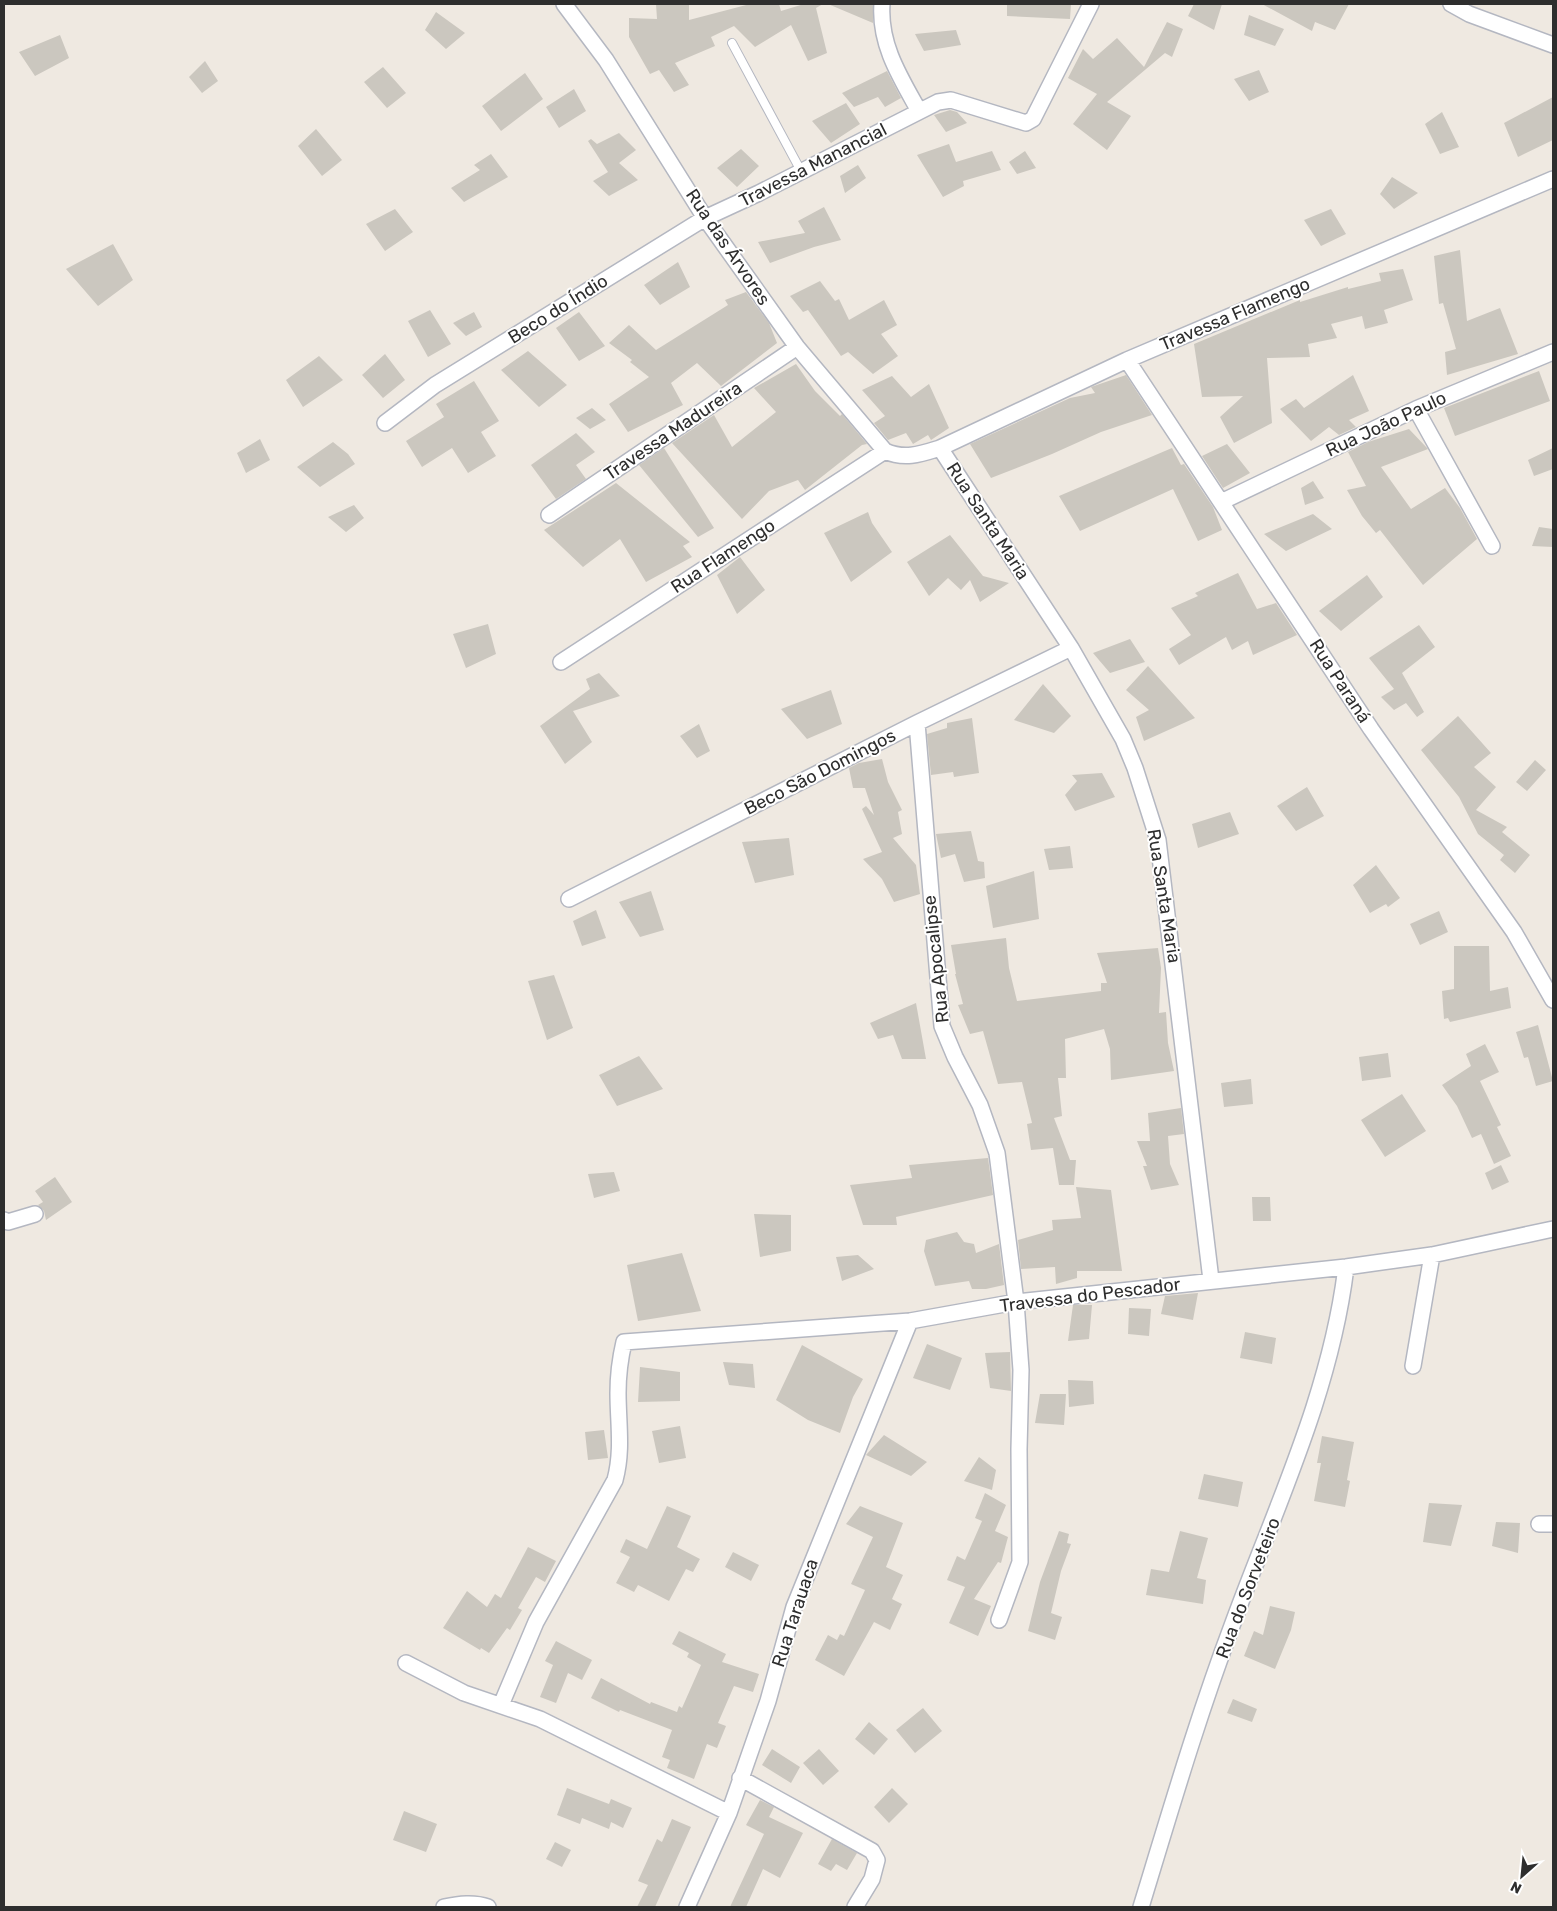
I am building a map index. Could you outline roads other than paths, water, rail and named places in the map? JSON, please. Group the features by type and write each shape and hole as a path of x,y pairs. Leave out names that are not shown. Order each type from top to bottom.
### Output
{"street":[{"name":"Rua das Árvores","path":"564,4 606,60 706,218 797,347 885,451"},
{"path":"882,4 884,37 892,63 919,111"},
{"name":"Travessa Manancial","path":"706,218 938,102 951,100 1026,123 1033,119 1091,4"},
{"path":"1451,4 1469,14 1553,45"},
{"name":"Travessa Flamengo","path":"885,451 900,456 919,455 940,448 1127,360 1553,179"},
{"name":"Beco do Índio","path":"385,423 435,385 706,218"},
{"name":"Travessa Madureira","path":"549,515 797,347"},
{"name":"Rua João Paulo","path":"1221,502 1416,409 1553,352"},
{"name":"Rua Paraná","path":"1127,360 1371,729 1514,932 1553,1000"},
{"path":"1416,409 1492,546"},
{"name":"Rua Santa Maria","path":"940,448 1071,648 1123,739 1135,768 1158,840 1211,1280"},
{"name":"Rua Flamengo","path":"561,662 885,451"},
{"name":"Beco São Domingos","path":"570,899 917,723 1071,648"},
{"name":"Rua Apocalipse","path":"917,723 942,1026 955,1057 980,1104 997,1153 1016,1302 1022,1370 1019,1449 1020,1562 999,1620"},
{"path":"4,1220 8,1222 35,1214"},
{"name":"Travessa do Pescador","path":"501,1706 536,1622 615,1480 619,1463 621,1432 618,1394 620,1363 624,1342 910,1321 1016,1302 1346,1267 1432,1255 1553,1229"},
{"path":"1413,1366 1432,1255"},
{"name":"Rua do Sorveteiro","path":"1141,1907 1224,1646 1282,1498 1326,1370 1342,1303 1346,1267"},
{"name":"Rua Tarauaca","path":"687,1907 729,1813 768,1701 794,1607 910,1321"},
{"path":"406,1663 464,1693 540,1719 729,1813"},
{"path":"740,1778 872,1851 877,1860 872,1878 855,1907"},
{"path":"444,1907 459,1904 480,1904 488,1907"}],"lane":[{"path":"732,43 801,172"}]}
